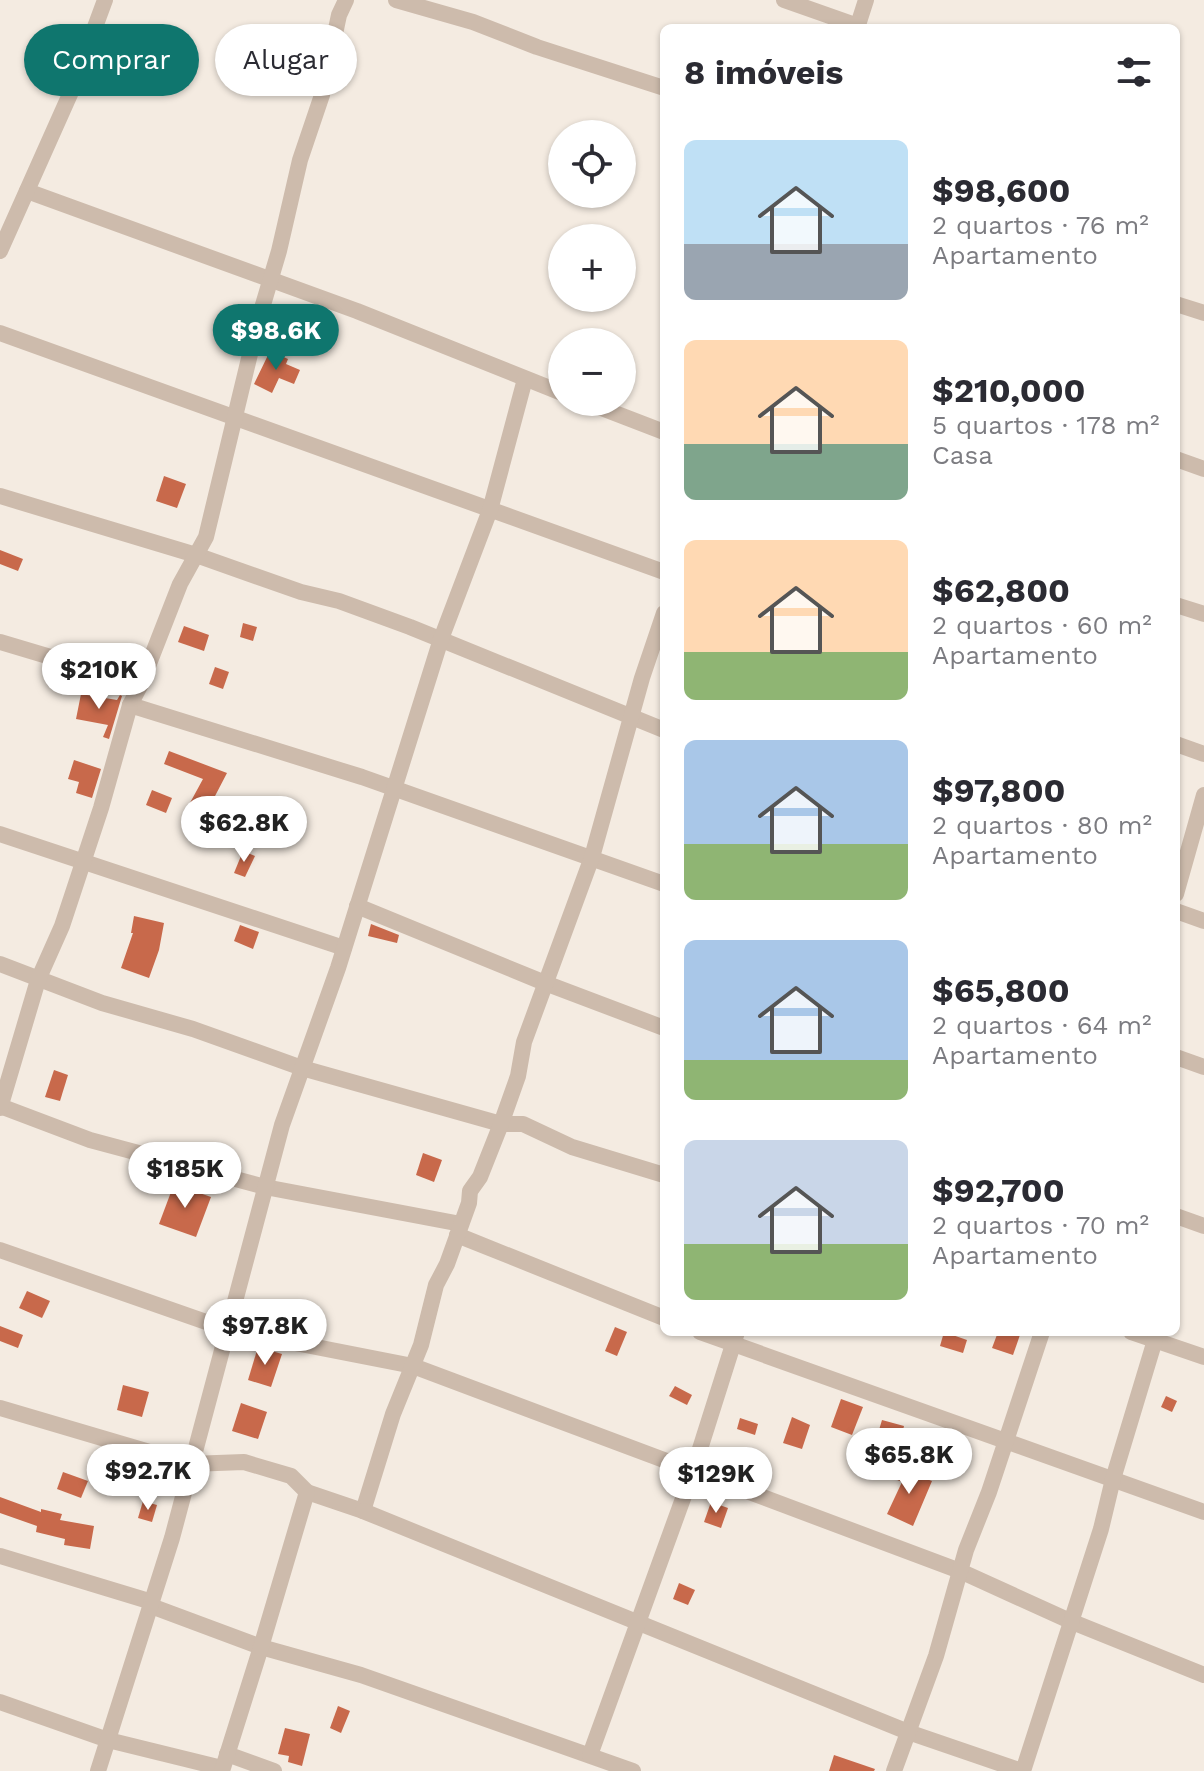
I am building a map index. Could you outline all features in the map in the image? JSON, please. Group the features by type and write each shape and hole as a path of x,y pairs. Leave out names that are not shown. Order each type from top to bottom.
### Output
{"street":[{"path":"0,251 71,92 105,0"},
{"path":"346,0 339,15 322,95 300,160 233,418 206,537 180,584 130,705 101,808 62,926 38,980 0,1106 90,1140 265,1187 459,1230 660,1316"},
{"path":"396,0 473,22 537,47 660,87"},
{"path":"784,0 850,24"},
{"path":"859,24 866,0"},
{"path":"27,191 357,311 548,388"},
{"path":"1180,305 1204,313"},
{"path":"0,333 660,571"},
{"path":"98,1771 172,1538 265,1187 441,639 490,510 525,379"},
{"path":"622,416 660,430"},
{"path":"1180,460 1204,469"},
{"path":"0,496 196,555 301,592 339,601 518,668 576,696 660,728"},
{"path":"1180,606 1204,614"},
{"path":"363,1511 393,1414 413,1366 436,1285 469,1203 470,1191 480,1177 501,1124 518,1076 524,1042 592,857 660,625"},
{"path":"0,642 141,684"},
{"path":"130,705 394,788 660,882"},
{"path":"1180,745 1204,754"},
{"path":"1180,880 1204,795"},
{"path":"0,834 344,948"},
{"path":"357,906 660,1026"},
{"path":"1180,912 1204,921"},
{"path":"0,964 38,980 193,1029 302,1068 501,1124 523,1124 572,1147 660,1174"},
{"path":"1180,1058 1204,1067"},
{"path":"1180,1217 1204,1226"},
{"path":"0,1250 229,1330 413,1366 960,1571 1070,1621 1204,1675"},
{"path":"894,1771 936,1656 960,1571 1041,1336"},
{"path":"1143,1336 1204,1357"},
{"path":"590,1755 693,1471 735,1338 1204,1512"},
{"path":"0,1408 190,1464 244,1462 291,1476 307,1492 363,1511 908,1732 1022,1771 1101,1529 1155,1340"},
{"path":"224,1765 307,1492"},
{"path":"0,1556 152,1604 261,1647 361,1675 633,1771"},
{"path":"0,1702 108,1740 224,1765 274,1771"}],"building":[{"path":"270,351 288,359 286,364 300,370 294,384 279,378 272,393 254,384"},
{"path":"164,476 186,484 177,508 156,501"},
{"path":"0,550 23,559 18,571 0,564"},
{"path":"243,623 257,627 253,641 240,637"},
{"path":"184,626 209,635 204,651 178,642"},
{"path":"215,667 229,672 223,689 209,684"},
{"path":"81,694 117,700 122,696 109,739 103,737 108,725 76,719"},
{"path":"169,751 227,773 202,821 185,812 203,779 164,764"},
{"path":"74,760 101,769 92,798 76,793 79,782 68,779"},
{"path":"152,790 172,798 166,813 146,805"},
{"path":"269,807 285,814 277,832 267,828 268,824 262,821"},
{"path":"243,851 255,856 245,877 234,873"},
{"path":"134,916 164,923 149,978 121,968 133,933"},
{"path":"371,924 399,935 397,943 368,936"},
{"path":"240,925 259,932 253,949 234,941"},
{"path":"54,1070 68,1075 60,1101 45,1097"},
{"path":"423,1153 442,1160 434,1182 416,1175"},
{"path":"174,1184 211,1197 196,1237 159,1224"},
{"path":"27,1291 50,1301 42,1318 19,1308"},
{"path":"0,1326 23,1335 18,1348 0,1341"},
{"path":"615,1327 627,1332 617,1356 605,1351"},
{"path":"943,1336 967,1340 963,1353 940,1346"},
{"path":"996,1336 1020,1336 1013,1355 992,1348"},
{"path":"258,1347 282,1354 271,1387 248,1380"},
{"path":"123,1385 149,1392 142,1417 117,1410"},
{"path":"675,1386 692,1395 687,1405 669,1396"},
{"path":"1166,1396 1177,1401 1172,1412 1161,1407"},
{"path":"841,1399 863,1407 852,1435 831,1427"},
{"path":"241,1403 267,1412 258,1439 232,1431"},
{"path":"792,1417 810,1425 802,1449 783,1443"},
{"path":"740,1418 758,1424 755,1435 737,1429"},
{"path":"882,1420 904,1426 898,1451 876,1440"},
{"path":"894,1467 932,1481 913,1526 887,1514 902,1482 890,1477"},
{"path":"63,1472 88,1481 81,1498 57,1489"},
{"path":"0,1497 41,1512 41,1509 62,1514 60,1520 94,1526 90,1549 64,1545 65,1539 36,1532 37,1526 0,1513"},
{"path":"143,1501 157,1505 152,1522 138,1518"},
{"path":"711,1502 728,1508 721,1528 704,1522"},
{"path":"679,1583 695,1590 688,1605 673,1599"},
{"path":"338,1706 350,1711 341,1733 330,1728"},
{"path":"285,1728 310,1734 302,1766 288,1762 289,1756 278,1754"},
{"path":"834,1755 875,1769 829,1771"}]}
